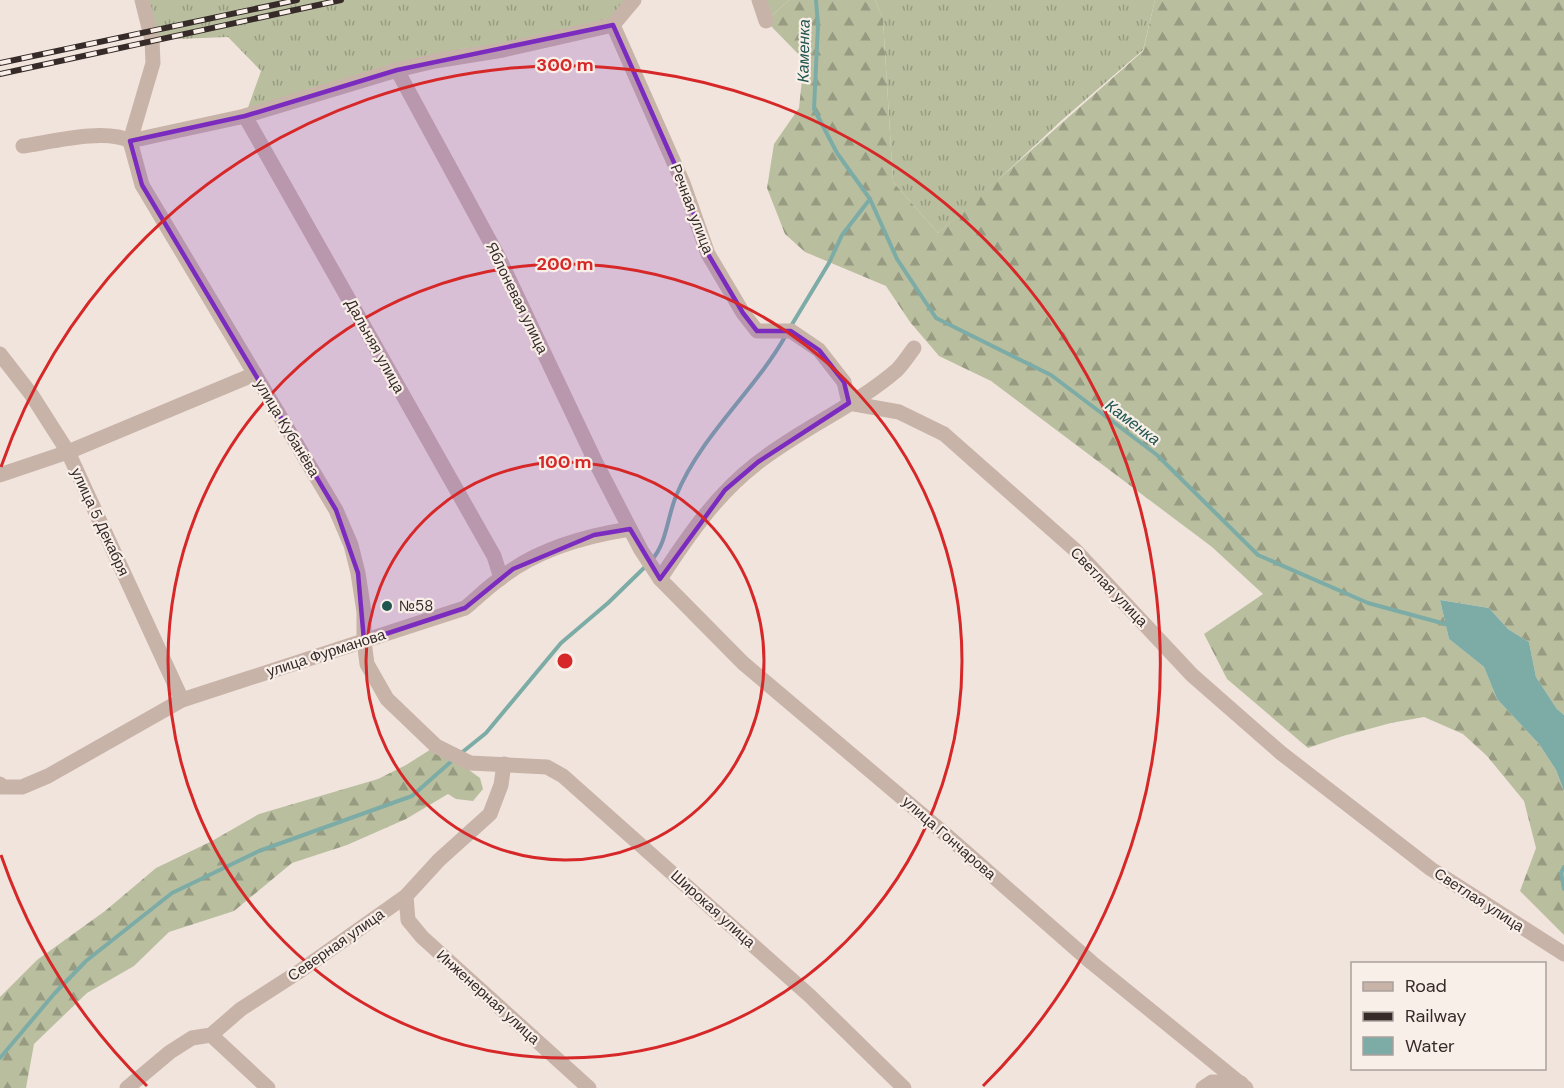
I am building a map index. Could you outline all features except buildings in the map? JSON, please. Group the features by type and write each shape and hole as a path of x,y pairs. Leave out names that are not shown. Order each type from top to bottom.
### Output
{"street":[{"path":"130,141 153,63 152,40 142,0"},
{"path":"22,146 103,135 119,136 130,141 245,116 397,70 503,50 613,25 634,0"},
{"path":"759,0 766,21"},
{"name":"Речная улица","path":"613,25 684,183 708,254 743,313 757,332 791,331 819,350 844,382 849,403"},
{"name":"Яблоневая улица","path":"397,70 499,258 597,465 641,550"},
{"name":"Дальняя улица","path":"245,116 494,556 501,578"},
{"name":"улица Кубанёва","path":"130,141 142,185 336,510 351,545 358,573 364,612 367,664 387,699 436,746 470,763 504,764"},
{"path":"656,573 725,490 758,462 899,369 914,348"},
{"name":"улица 5 Декабря","path":"0,354 32,394 68,452 182,700"},
{"path":"0,475 68,452 255,374"},
{"name":"Светлая улица","path":"849,403 899,412 944,434 1074,549 1192,675 1281,753 1431,869 1564,954"},
{"name":"улица Фурманова","path":"0,784 2,787 22,787 48,776 182,700 465,608 501,578 535,557 594,535 630,529"},
{"name":"улица Гончарова","path":"641,550 656,573 743,663 945,834 1091,962 1243,1086"},
{"name":"Северная улица","path":"127,1088 170,1052 192,1038 211,1035 241,1009 300,971 406,896 439,860 490,814 501,785 504,764"},
{"name":"Широкая улица","path":"504,764 547,767 564,776 810,996 904,1088"},
{"name":"Инженерная улица","path":"406,896 408,920 422,937 589,1088"},
{"path":"211,1035 268,1088"},
{"path":"1203,1088 1212,1082 1243,1086"}],"highlighted area":[{"path":"613,25 683,183 708,254 743,313 757,331 791,331 819,350 844,382 849,403 758,462 725,490 660,579 630,529 594,535 513,569 465,608 364,641 358,573 336,510 142,185 130,141 245,116 397,70"}],"green space":[{"path":"142,0 634,0 613,25 503,50 245,116 261,71 228,37 152,40"},
{"path":"759,0 789,0 766,21"},
{"path":"789,0 875,0 883,19 893,182 938,233 1143,51 1155,0 1564,0 1564,715 1557,709 1536,677 1529,642 1508,629 1489,608 1440,600 1449,639 1484,667 1497,699 1539,744 1556,770 1564,791 1564,935 1520,891 1536,848 1524,801 1487,756 1463,734 1424,717 1391,723 1308,748 1227,679 1204,634 1263,594 1212,547 991,381 939,356 910,322 886,286 805,252 785,234 767,188 774,144 799,108 804,60 766,21"},
{"path":"875,0 1155,0 1143,50 938,233 893,182 883,19"},
{"path":"436,746 480,778 483,789 473,801 456,799 448,794 406,819 347,845 292,863 234,911 169,932 134,966 87,993 34,1044 26,1088 0,1088 0,997 37,960 105,911 156,868 212,841 259,814 378,779"}],"water":[{"path":"1440,600 1489,608 1508,629 1529,642 1536,677 1557,709 1564,715 1564,791 1556,770 1539,744 1497,699 1484,667 1449,639"}],"waterway":[{"name":"Каменка","path":"816,0 818,25 814,109 837,153 870,199 897,259 936,318 1051,375 1157,455 1258,555 1368,603 1449,625"},
{"path":"791,326 829,263 842,235 870,199"},
{"path":"651,561 664,538 676,496 699,453 759,376 786,335"},
{"path":"460,754 486,733 561,643 608,603 646,566"},
{"path":"0,1058 54,994 86,961 172,893 259,851 412,796 454,759"},
{"name":"Каменка","path":"1564,867 1561,873 1564,889"}],"railway":[{"path":"0,63 297,0"},
{"path":"0,74 341,0"}],"place":[{"name":"№58","path":"387,606"}]}
